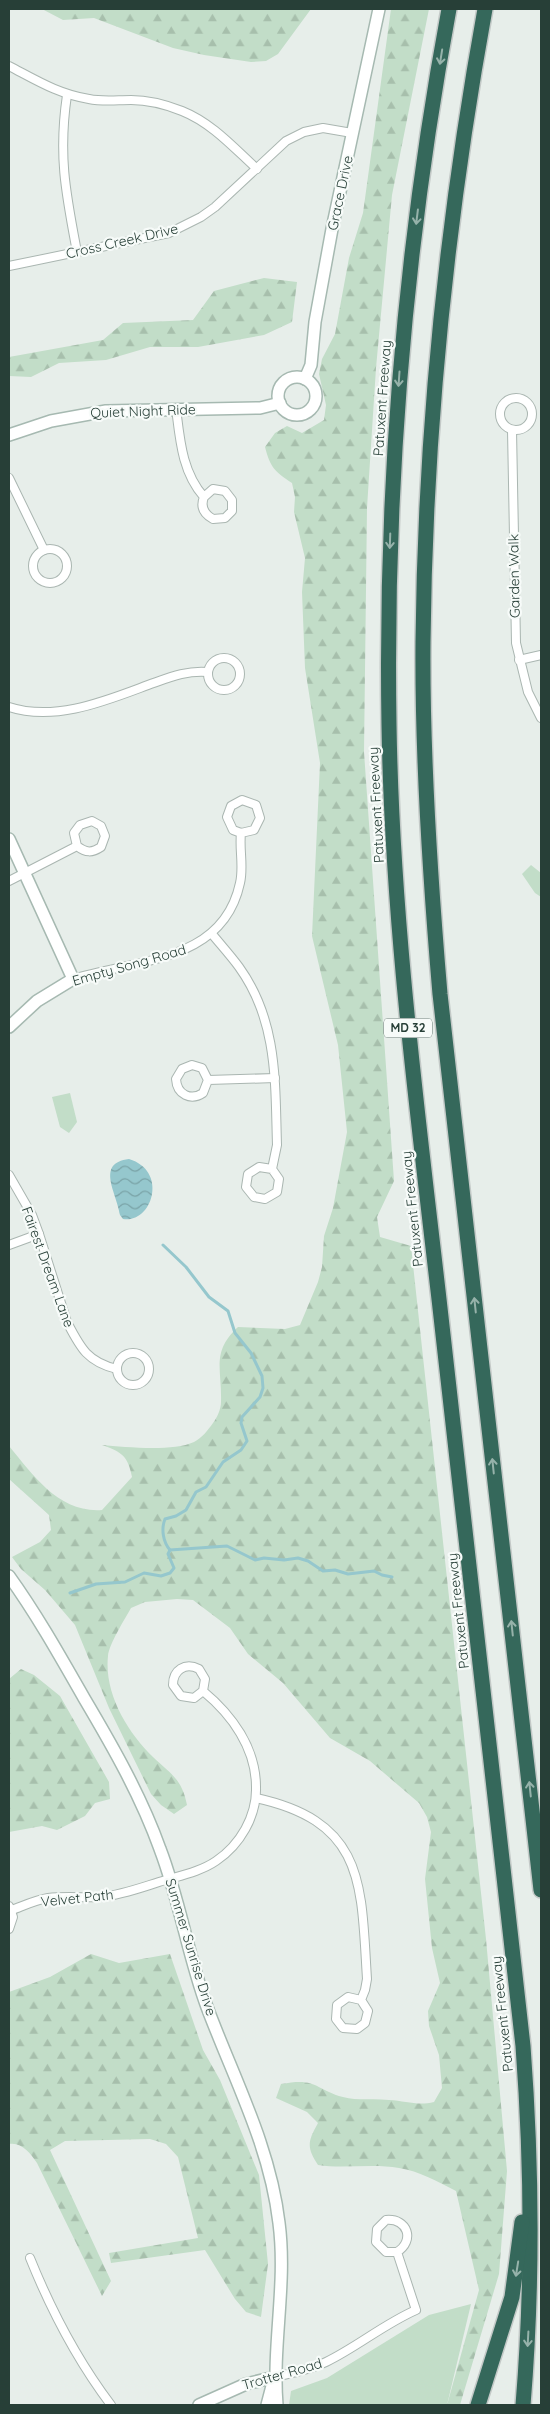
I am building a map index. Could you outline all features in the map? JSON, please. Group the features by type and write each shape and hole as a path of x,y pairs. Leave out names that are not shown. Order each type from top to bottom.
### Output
{"highway":[{"name":"Patuxent Freeway","path":"450,9 420,189 400,360 389,566 391,806 405,996 523,2046 529,2133 531,2230 523,2405"},
{"name":"MD 32","path":"485,9 462,145 436,365 425,567 425,737 432,898 440,994 541,1890"},
{"path":"478,2405 512,2296 520,2247 522,2214 523,2046"}],"street":[{"name":"Grace Drive","path":"305,379 310,365 318,308 352,133 379,9"},
{"path":"9,66 45,87 67,95 91,100 133,100 161,104 183,111 221,135 257,169"},
{"path":"67,95 63,125 62,168 77,252"},
{"name":"Cross Creek Drive","path":"9,266 169,233 187,225 215,207 286,141 304,132 323,128 352,133"},
{"path":"299,377 310,382 317,394 316,401 310,411 295,416 284,410 280,403 278,393 286,381 299,377"},
{"path":"516,398 528,404 532,416 526,427 520,430 512,430 500,421 499,414 502,404 516,398"},
{"name":"Quiet Night Ride","path":"9,434 78,414 176,408 260,408 280,403"},
{"path":"176,408 186,470 204,497"},
{"name":"Garden Walk","path":"512,430 514,623 519,660 528,692 541,718"},
{"path":"9,478 44,550"},
{"path":"213,489 225,491 232,500 232,511 225,518 213,520 204,512 202,506 204,497 213,489"},
{"path":"44,550 55,550 64,556 67,568 60,580 47,582 38,577 35,572 34,560 44,550"},
{"path":"519,660 541,655"},
{"path":"228,658 239,666 241,677 235,687 223,691 212,685 208,672 214,661 228,658"},
{"path":"9,708 32,712 72,708 114,698 183,673 208,672"},
{"path":"242,800 256,805 260,818 254,830 241,833 233,830 227,817 231,806 242,800"},
{"path":"92,821 101,826 105,836 101,847 90,852 84,851 78,846 74,833 80,824 92,821"},
{"name":"Empty Song Road","path":"9,1027 37,1001 73,979 180,952 212,934 229,913 238,892 242,872 241,833"},
{"path":"9,840 73,979"},
{"path":"9,881 78,846"},
{"path":"212,934 240,968 261,1009 274,1052 277,1145 272,1169 279,1179 276,1192 265,1200 254,1197 246,1187 248,1174 259,1167 272,1169"},
{"path":"192,1065 202,1068 208,1080 203,1093 194,1097 183,1094 176,1084 178,1074 182,1069 192,1065"},
{"path":"208,1080 275,1078"},
{"name":"Fairest Dream Lane","path":"9,1175 32,1215 65,1315 75,1338 90,1358 99,1364 117,1369"},
{"path":"9,1244 39,1234"},
{"name":"Fairest Dream Lane","path":"134,1353 143,1357 148,1369 144,1380 133,1385 122,1381 117,1369 121,1358 134,1353"},
{"name":"Summer Sunrise Drive","path":"9,1576 50,1639 133,1785 171,1878 207,2006 252,2116 274,2190 282,2252 281,2313 275,2378 277,2405"},
{"path":"189,1666 199,1669 205,1679 203,1691 194,1698 181,1696 173,1685 176,1673 181,1668 189,1666"},
{"path":"203,1691 227,1713 245,1742 256,1780 256,1798 278,1803 306,1814 331,1833 351,1862 358,1878 362,1901 367,1979 361,2000"},
{"name":"Velvet Path","path":"9,1929 13,1918 10,1908 46,1898 101,1897 141,1888 203,1867 226,1853 248,1825 256,1798"},
{"path":"348,1998 361,2000 368,2011 365,2023 357,2029 343,2028 336,2019 337,2005 348,1998"},
{"path":"386,2220 399,2221 405,2226 408,2234 407,2242 397,2252 386,2252 376,2242 376,2229 386,2220"},
{"name":"Trotter Road","path":"199,2405 246,2384 306,2370 329,2360 384,2325 416,2310 397,2252"},
{"path":"30,2258 47,2301 90,2377 111,2405"},
{"name":"Summer Sunrise Drive","path":"267,2405 275,2378"}],"green space":[{"path":"42,9 311,9 278,54 266,61 251,62 173,48 94,18 63,20"},
{"path":"391,9 429,9 392,195 376,368 367,508 364,752 394,1181 377,1217 380,1237 411,1246 486,1939 507,2171 499,2274 460,2405 447,2405 479,2290 456,2191 406,2169 379,2166 318,2165 310,2149 310,2139 318,2123 307,2112 276,2098 281,2084 293,2082 309,2083 343,2097 417,2103 434,2102 442,2088 439,2055 429,2026 428,2011 440,1983 432,1948 425,1879 431,1832 427,1817 419,1803 370,1761 330,1738 283,1683 248,1654 230,1628 193,1600 177,1599 145,1602 131,1608 114,1638 108,1656 110,1684 119,1711 143,1747 179,1783 187,1805 174,1814 161,1805 151,1794 109,1708 75,1625 45,1590 21,1569 12,1557 40,1542 51,1530 49,1515 9,1479 9,1446 38,1480 60,1499 87,1509 102,1510 132,1477 126,1459 115,1450 102,1445 162,1448 185,1445 200,1438 207,1431 220,1410 221,1353 230,1336 238,1327 285,1329 300,1325 318,1282 322,1267 324,1236 333,1208 347,1132 338,1045 312,936 320,763 305,668 302,592 305,558 294,512 295,497 292,483 281,476 274,468 265,447 275,433 287,426 302,433 324,420 326,405 319,374 322,359 335,334 349,258 363,213"},
{"path":"264,278 297,282 292,322 264,335 198,347 150,347 106,360 59,363 31,377 9,376 9,357 103,340 123,323 193,320 214,291"},
{"path":"531,865 541,873 541,897 535,893 522,874"},
{"path":"70,1093 77,1122 69,1133 60,1127 52,1097"},
{"path":"21,1669 34,1675 60,1696 109,1782 110,1799 95,1803 85,1816 57,1830 42,1826 9,1832 9,1679"},
{"path":"91,1954 119,1963 170,1954 203,2050 220,2080 259,2175 268,2264 261,2317 246,2312 235,2299 205,2250 111,2263 109,2253 198,2238 178,2157 166,2144 150,2139 65,2141 50,2150 111,2281 102,2296 37,2163 22,2146 9,2144 9,1992 50,1977"},
{"path":"471,2304 447,2405 289,2405 291,2391 327,2378 429,2315"}],"water":[{"path":"129,1159 141,1165 149,1174 152,1195 142,1213 133,1218 123,1219 120,1215 110,1173 113,1166"}],"waterway":[{"path":"163,1245 186,1267 209,1297 228,1311 235,1333 251,1353 262,1376 263,1388 260,1397 242,1417 241,1423 247,1441 241,1450 223,1462 206,1487 196,1492 186,1510 176,1516 165,1519 163,1535 170,1550"},
{"path":"70,1593 96,1584 125,1582 144,1573 161,1576 170,1573 174,1568 168,1554 170,1550 227,1546 255,1560 264,1558 284,1560 298,1558 308,1561 323,1571 335,1570 348,1574 374,1571 392,1577"}]}
